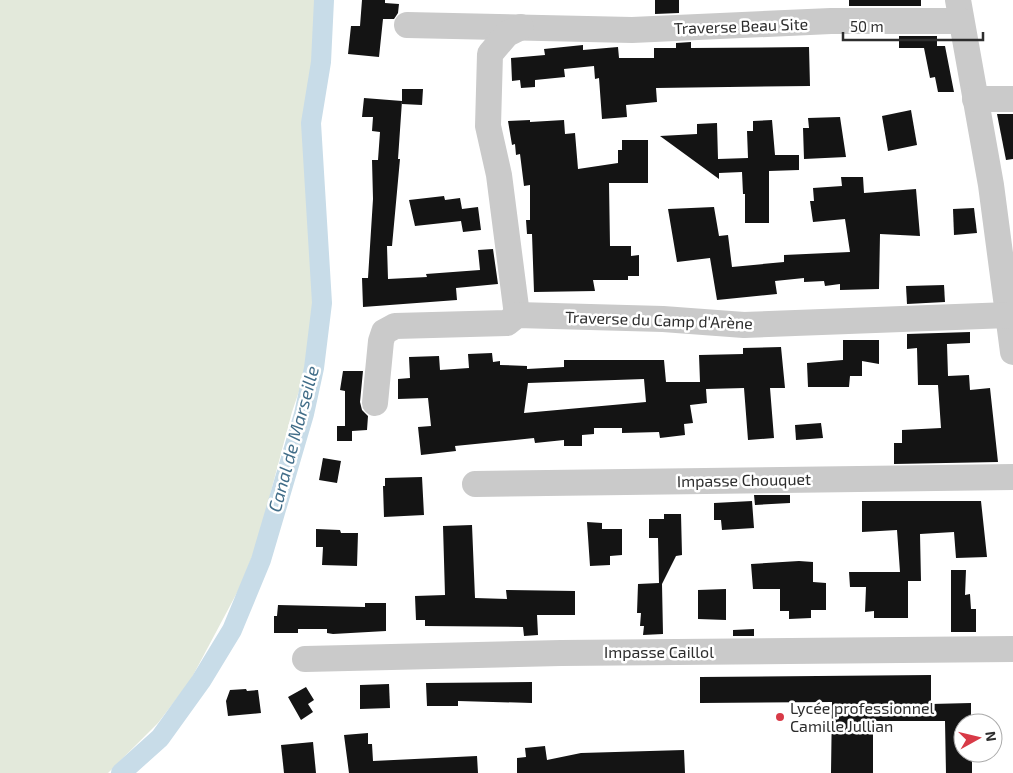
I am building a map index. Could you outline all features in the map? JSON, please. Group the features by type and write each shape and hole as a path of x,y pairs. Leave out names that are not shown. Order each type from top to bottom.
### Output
{"street":[{"name":"Traverse Beau Site","path":"407,26 632,30 831,21 960,10"},
{"path":"960,10 991,185 1013,352"},
{"path":"517,315 499,175 488,126 490,54 507,34 521,27"},
{"path":"975,99 1013,99"},
{"name":"Traverse du Camp d'Arène","path":"375,403 381,342 384,332 395,326 507,323 517,315 663,319 744,325 1009,315"},
{"name":"Impasse Chouquet","path":"475,484 1013,477"},
{"name":"Impasse Caillol","path":"304,658 561,653 1013,649"}],"shaded area":[{"path":"0,0 330,0 304,148 316,341 292,412 257,544 240,587 190,681 158,723 108,773 0,773"}],"building":[{"path":"362,0 385,0 385,3 399,4 398,13 394,19 383,19 379,57 348,54 351,26 360,26"},
{"path":"655,0 679,0 679,13 655,14"},
{"path":"849,0 921,0 921,6 849,6"},
{"path":"899,36 937,36 937,46 945,46 954,92 938,92 935,77 930,78 924,48 899,48"},
{"path":"691,42 691,48 809,47 810,86 656,88 657,102 626,105 627,117 602,119 599,78 595,79 594,66 564,69 565,77 535,80 535,87 521,88 520,80 512,81 511,58 545,55 544,49 583,45 583,50 618,47 619,58 654,58 654,48 676,48 676,43"},
{"path":"402,89 423,89 422,105 402,104"},
{"path":"364,98 402,101 398,159 400,159 392,246 387,246 388,279 427,277 426,274 480,270 478,250 493,249 498,284 456,288 457,300 363,307 362,278 368,278 373,199 372,160 378,160 380,132 372,131 373,117 362,117"},
{"path":"911,110 917,145 888,151 882,116"},
{"path":"997,114 1013,114 1013,159 1006,160"},
{"path":"840,117 846,157 804,159 803,128 809,128 808,118"},
{"path":"530,120 530,122 564,120 565,134 575,133 578,169 618,163 618,150 622,150 622,140 648,140 648,183 609,183 610,246 631,246 631,256 639,255 639,276 628,276 628,280 593,280 595,291 534,292 532,234 527,234 526,220 530,220 530,185 524,186 520,154 516,155 515,144 512,145 508,121"},
{"path":"772,120 775,155 799,155 799,170 769,171 769,223 745,223 745,194 743,194 742,172 719,173 719,179 660,136 697,134 697,124 717,123 718,159 748,158 747,131 753,131 753,121"},
{"path":"841,177 863,177 864,193 916,189 920,236 880,234 879,289 840,290 840,284 825,286 824,281 804,282 804,278 775,281 777,294 717,300 710,258 677,262 668,209 714,207 719,236 728,235 732,267 784,262 784,255 850,252 845,219 813,222 810,201 814,201 813,188 842,186"},
{"path":"444,196 445,200 460,198 462,209 478,207 481,230 463,232 461,221 415,226 409,200"},
{"path":"974,208 977,233 954,235 953,209"},
{"path":"944,285 945,302 907,304 906,286"},
{"path":"970,332 970,343 947,344 948,376 969,375 970,390 990,388 998,462 894,464 894,443 902,443 902,430 941,428 938,385 918,385 917,348 907,349 907,334"},
{"path":"843,340 879,340 879,364 862,361 862,376 850,376 849,387 808,387 807,363 843,360"},
{"path":"781,347 785,388 770,388 774,438 748,440 744,388 706,389 707,403 690,405 693,423 684,424 685,435 660,438 659,432 622,433 622,428 594,428 594,434 582,435 582,446 564,446 564,440 535,443 534,438 455,446 456,451 421,455 418,427 431,426 428,398 398,399 398,379 410,378 409,357 439,356 440,370 469,368 468,354 492,353 493,362 500,361 500,365 527,366 527,369 564,367 564,360 664,360 666,382 700,382 699,355 743,354 743,348","holes":["644,379 646,402 524,413 528,383"]},
{"path":"343,371 363,371 360,402 362,410 368,416 367,430 352,431 352,441 337,441 337,426 345,426 345,391 340,390"},
{"path":"821,423 823,438 796,440 795,425"},
{"path":"323,458 341,461 337,483 319,480"},
{"path":"422,477 424,515 384,517 383,486 385,486 385,478"},
{"path":"754,495 790,495 790,503 755,505"},
{"path":"752,501 754,528 722,530 721,520 714,520 714,503"},
{"path":"862,501 981,501 987,557 956,558 954,532 920,534 921,581 908,581 908,618 874,618 874,611 865,612 866,587 850,587 849,572 900,572 897,530 862,532"},
{"path":"664,514 681,514 682,555 676,556 662,584 663,634 643,635 644,626 640,626 641,613 637,613 638,584 659,583 658,538 649,538 649,519 664,519"},
{"path":"587,522 602,523 602,529 622,529 622,555 610,556 610,565 590,566"},
{"path":"472,525 475,598 507,599 506,590 575,591 575,615 537,615 538,635 524,636 523,627 425,626 425,620 416,620 415,596 445,595 443,526"},
{"path":"316,529 340,530 341,533 358,533 357,566 322,565 323,547 316,547"},
{"path":"813,562 813,582 826,583 826,610 811,610 811,618 789,619 789,611 780,611 780,589 753,589 751,564"},
{"path":"951,570 966,570 965,595 970,594 971,609 976,609 976,632 951,632"},
{"path":"726,589 726,620 698,619 698,590"},
{"path":"365,603 386,603 386,631 333,634 327,633 327,629 298,629 298,633 274,633 274,616 277,616 278,605 365,607"},
{"path":"754,629 754,636 733,636 733,630"},
{"path":"931,675 931,704 971,703 971,713 953,713 953,763 972,763 972,773 946,773 945,721 873,721 873,773 831,773 832,702 700,703 700,677"},
{"path":"532,682 532,703 458,701 458,706 427,706 426,683"},
{"path":"389,684 390,708 360,709 360,685"},
{"path":"306,687 314,700 308,704 313,712 301,720 288,697"},
{"path":"246,689 247,691 258,690 261,713 228,716 226,701 230,690"},
{"path":"368,733 368,744 372,744 373,761 477,756 478,773 349,773 344,735"},
{"path":"313,742 316,773 284,773 281,745"},
{"path":"545,746 547,760 581,753 684,750 685,773 517,773 517,758 526,757 525,748"}],"waterway":[{"name":"Canal de Marseille","path":"121,773 160,738 201,681 232,630 261,560 304,414 314,368 322,303 311,123 321,62 324,0"}],"place":[{"name":"Lycée professionnel Camille Jullian","path":"780,717"}]}
